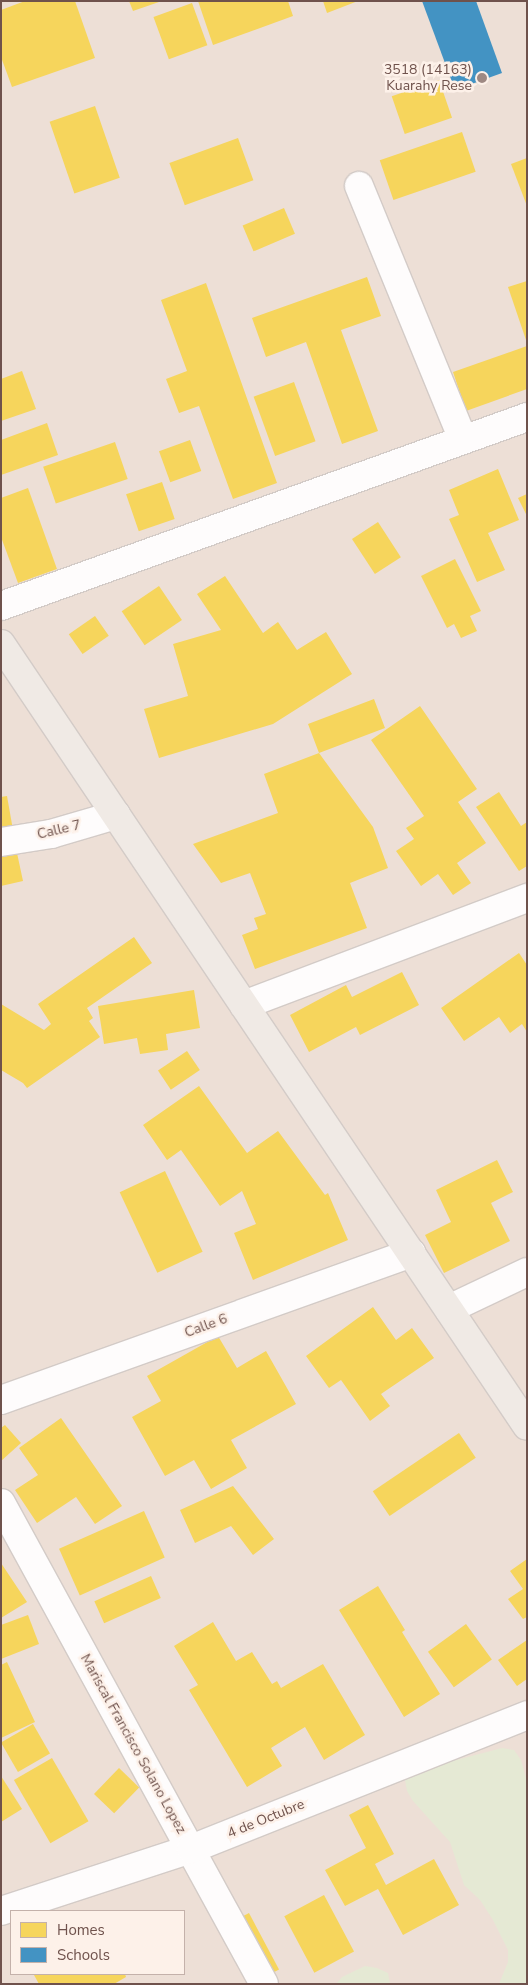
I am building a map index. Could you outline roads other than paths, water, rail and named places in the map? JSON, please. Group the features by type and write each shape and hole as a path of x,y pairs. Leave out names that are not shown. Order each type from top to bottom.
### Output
{"main road":[{"path":"1,644 527,1426"}],"street":[{"path":"359,186 463,440"},
{"path":"1,606 527,417"},
{"name":"Calle 7","path":"1,842 51,834 116,815"},
{"path":"244,1005 527,898"},
{"name":"Calle 6","path":"1,1400 411,1253"},
{"path":"449,1309 527,1272"},
{"name":"Mariscal Francisco Solano Lopez","path":"1,1504 264,1984"},
{"name":"4 de Octubre","path":"1,1911 191,1850 527,1715"}],"place":[{"name":"3518 (14163) Kuarahy Rese","path":"482,78"}]}
